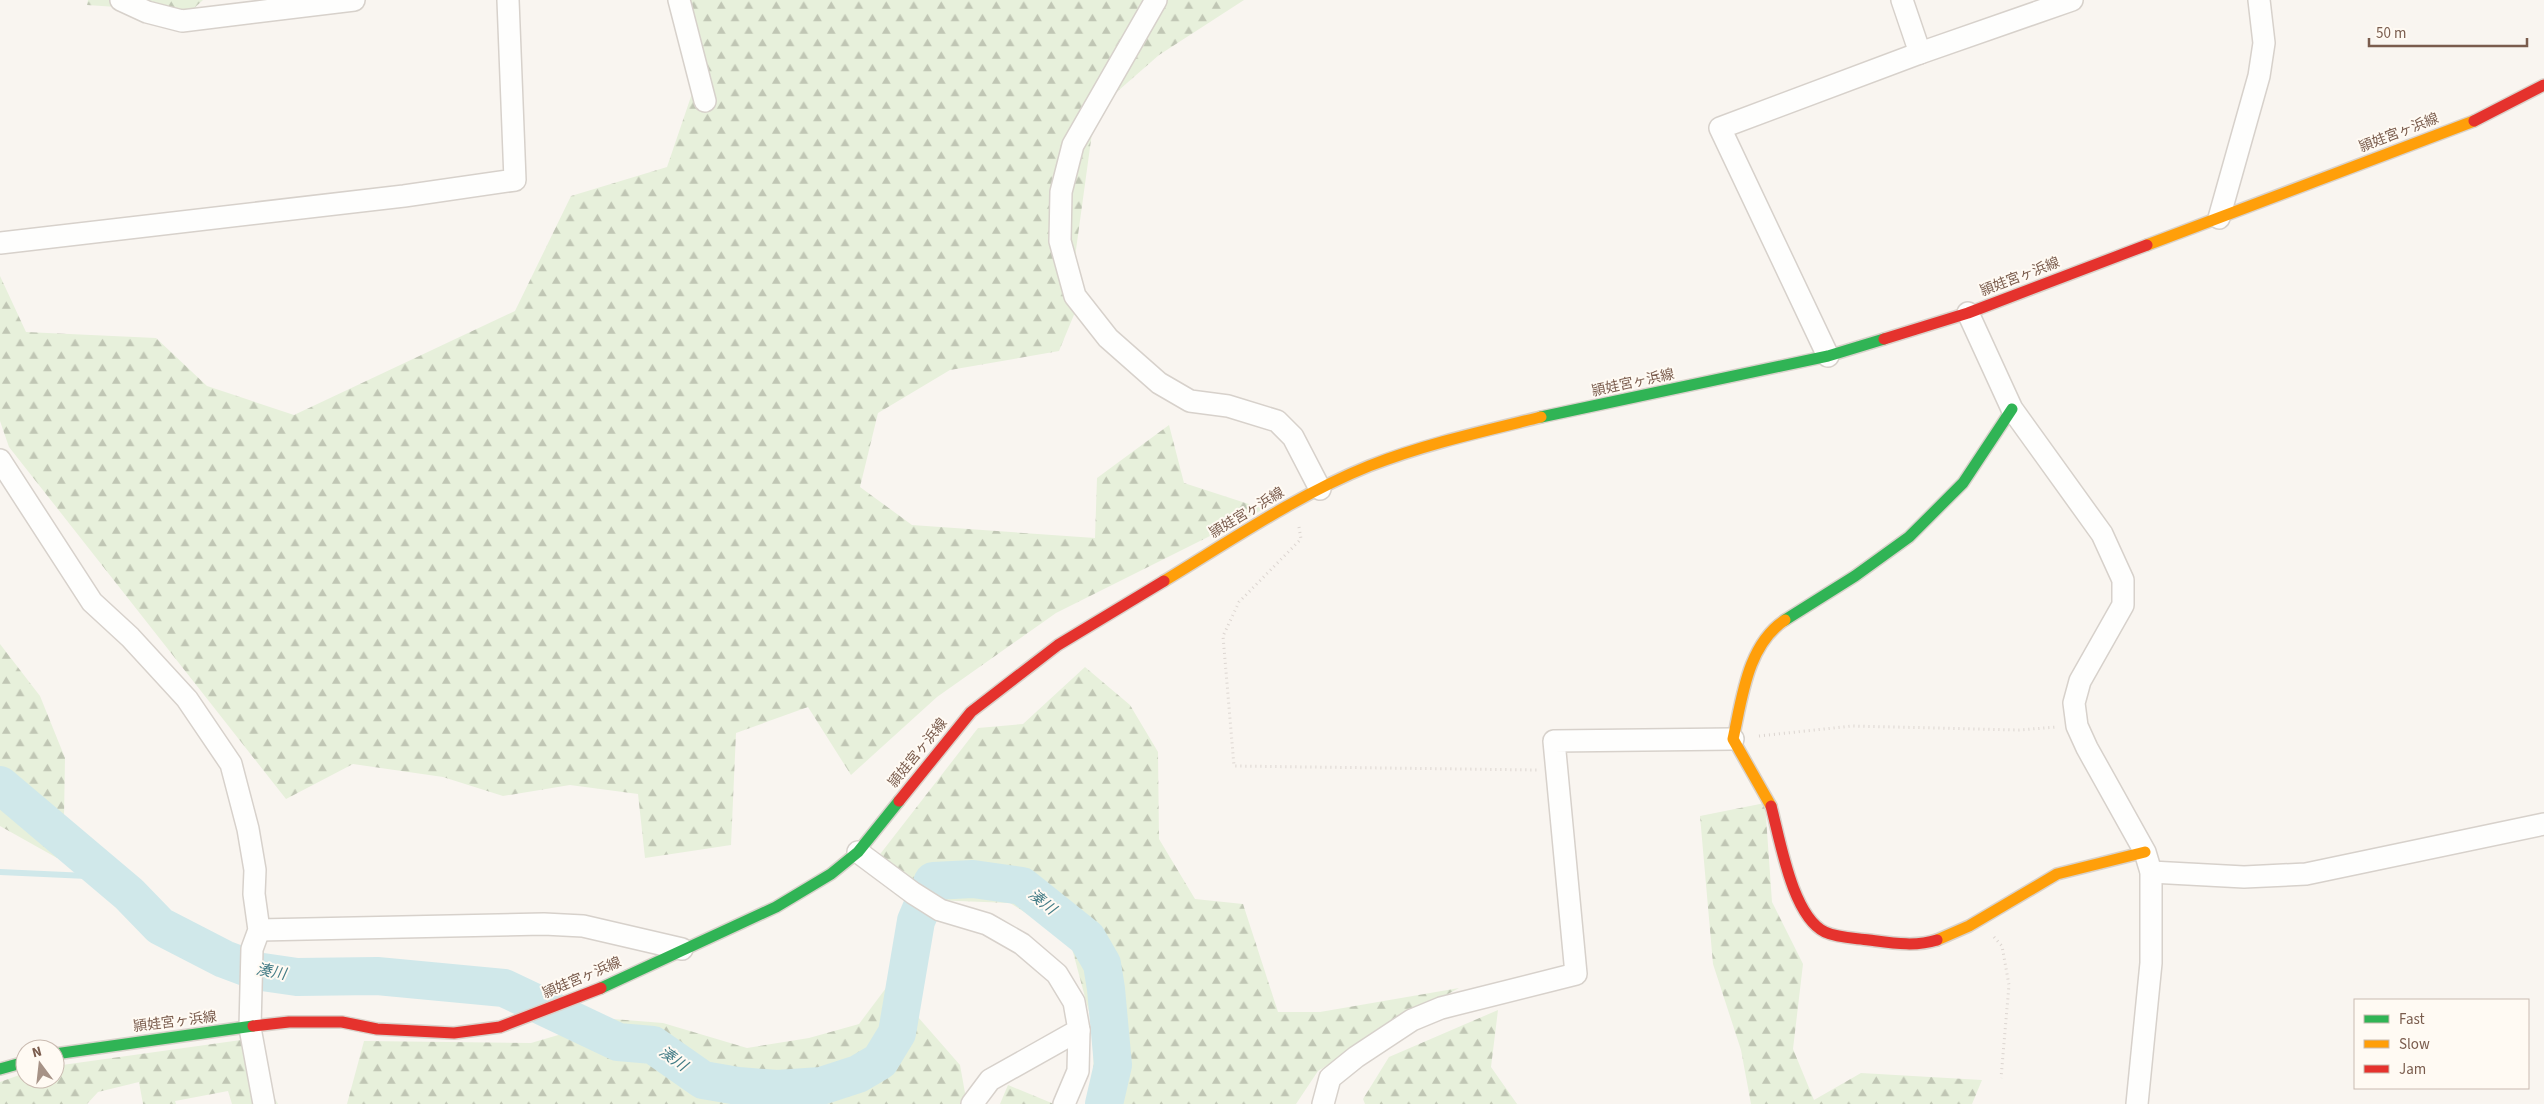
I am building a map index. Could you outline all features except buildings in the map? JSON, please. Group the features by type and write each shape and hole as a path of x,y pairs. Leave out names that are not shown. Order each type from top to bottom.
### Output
{"main road":[{"name":"頴娃宮ヶ浜線","path":"65,1052 158,1038 298,1022 342,1022 377,1029 454,1033 500,1027 590,993 776,906 831,874 858,852 971,712 1058,645 1294,502 1320,489 1370,466 1442,441 1546,416 1828,356 1968,313 2484,117 2544,85"},
{"path":"2012,409 1963,484 1909,537 1855,576 1781,623 1756,652 1744,690 1733,739 1771,804 1798,903 1805,916 1818,930 1833,936 1915,944 1932,941 1979,919 2057,874 2145,852"},
{"path":"0,1069 15,1065"}],"street":[{"path":"121,0 148,12 182,22 354,0"},
{"path":"0,243 404,196 515,180 508,0"},
{"path":"678,0 706,100"},
{"path":"1156,0 1073,144 1061,192 1060,241 1075,296 1108,338 1159,384 1190,401 1228,406 1277,421 1293,437 1320,489"},
{"path":"1902,0 1920,53"},
{"path":"1828,356 1720,128 1920,53 2072,0"},
{"path":"2219,218 2259,76 2264,43 2259,0"},
{"path":"1968,313 2012,409 2102,534 2123,580 2123,605 2080,681 2074,703 2077,726 2087,748 2145,852 2151,872 2151,963 2137,1104"},
{"path":"0,460 92,602 130,637 187,699 231,764 248,829 255,870 255,939 250,1028 264,1104"},
{"path":"1323,1104 1330,1078 1412,1020 1440,1008 1576,974 1554,741 1733,739"},
{"path":"2151,872 2244,877 2306,874 2544,824"},
{"path":"858,852 913,893 940,910 994,928 1022,944 1057,974 1074,1002 1079,1030 1078,1071 1064,1104"},
{"path":"255,939 544,924 583,926 682,949"},
{"path":"972,1104 990,1080 1079,1030"}],"path":[{"path":"1294,502 1301,539 1239,602 1223,636 1234,766 1557,770"},
{"path":"1733,739 1852,726 2019,730 2077,726"},
{"path":"1979,919 2002,946 2009,985 2002,1041 2001,1078"}],"green space":[{"path":"88,0 203,0 190,12 87,5"},
{"path":"681,0 1244,0 1159,55 1095,111 1075,257 1078,305 1059,351 950,370 878,413 860,487 912,525 1095,538 1097,478 1169,425 1184,483 1264,509 1056,613 937,697 851,775 808,707 736,733 731,845 645,858 638,794 570,785 503,796 443,777 353,764 286,799 9,447 0,421 0,276 26,332 156,338 207,386 294,415 515,311 571,196 667,167 698,76"},
{"path":"0,644 40,696 65,758 64,817 57,858 0,826"},
{"path":"1085,667 1130,705 1158,752 1159,839 1195,899 1243,904 1278,1012 1320,1012 1459,988 1397,1022 1318,1071 1296,1104 1094,1104 1093,1027 1070,941 1010,903 932,900 867,871 978,728 1023,724"},
{"path":"1765,803 1772,902 1803,964 1793,1049 1814,1100 1861,1073 1982,1080 1972,1104 1751,1104 1741,1050 1713,964 1700,816"},
{"path":"889,984 960,1065 967,1104 347,1104 364,1041 531,1043 613,1019 663,1023 747,1048 809,1038 859,1024"},
{"path":"1498,1010 1491,1067 1517,1104 1365,1104 1363,1099 1389,1057"},
{"path":"241,1040 278,1104 232,1104 228,1091 175,1101 176,1104 143,1104 139,1082 98,1092 87,1104 0,1104 0,1082 15,1077 15,1089 65,1089 65,1065"},
{"path":"1008,1085 1054,1104 1000,1104"}],"waterway":[{"name":"湊川","path":"0,785 129,894 160,926 224,959 256,971 297,977 377,976 504,988 618,1042 653,1045 703,1080 738,1086 777,1089 821,1086 858,1074 880,1061 897,1033 916,921 933,881 973,879 1022,886 1087,938 1102,964 1113,1065 1104,1104"},
{"path":"0,872 109,877"}],"traffic: fast":[{"path":"1541,417 1828,356 1884,339"},
{"path":"1785,620 1855,576 1909,537 1963,483 2012,409"},
{"path":"601,988 776,907 831,874 858,852 899,801"},
{"path":"65,1053 253,1026"},
{"path":"0,1069 15,1065"}],"traffic: slow":[{"path":"2147,245 2474,121"},
{"path":"1164,581 1264,519 1316,491 1369,466 1455,438 1541,417"},
{"path":"1771,806 1733,739 1743,690 1754,658 1772,631 1785,620"},
{"path":"1937,940 1969,926 2057,874 2145,852"}],"traffic: jam":[{"path":"2474,121 2544,85"},
{"path":"1884,339 1968,313 2147,245"},
{"path":"899,801 971,712 1058,645 1164,581"},
{"path":"1771,806 1783,856 1796,894 1804,910 1814,923 1825,932 1847,938 1903,944 1937,940"},
{"path":"253,1026 289,1022 342,1022 377,1029 454,1033 500,1027 601,988"}]}
